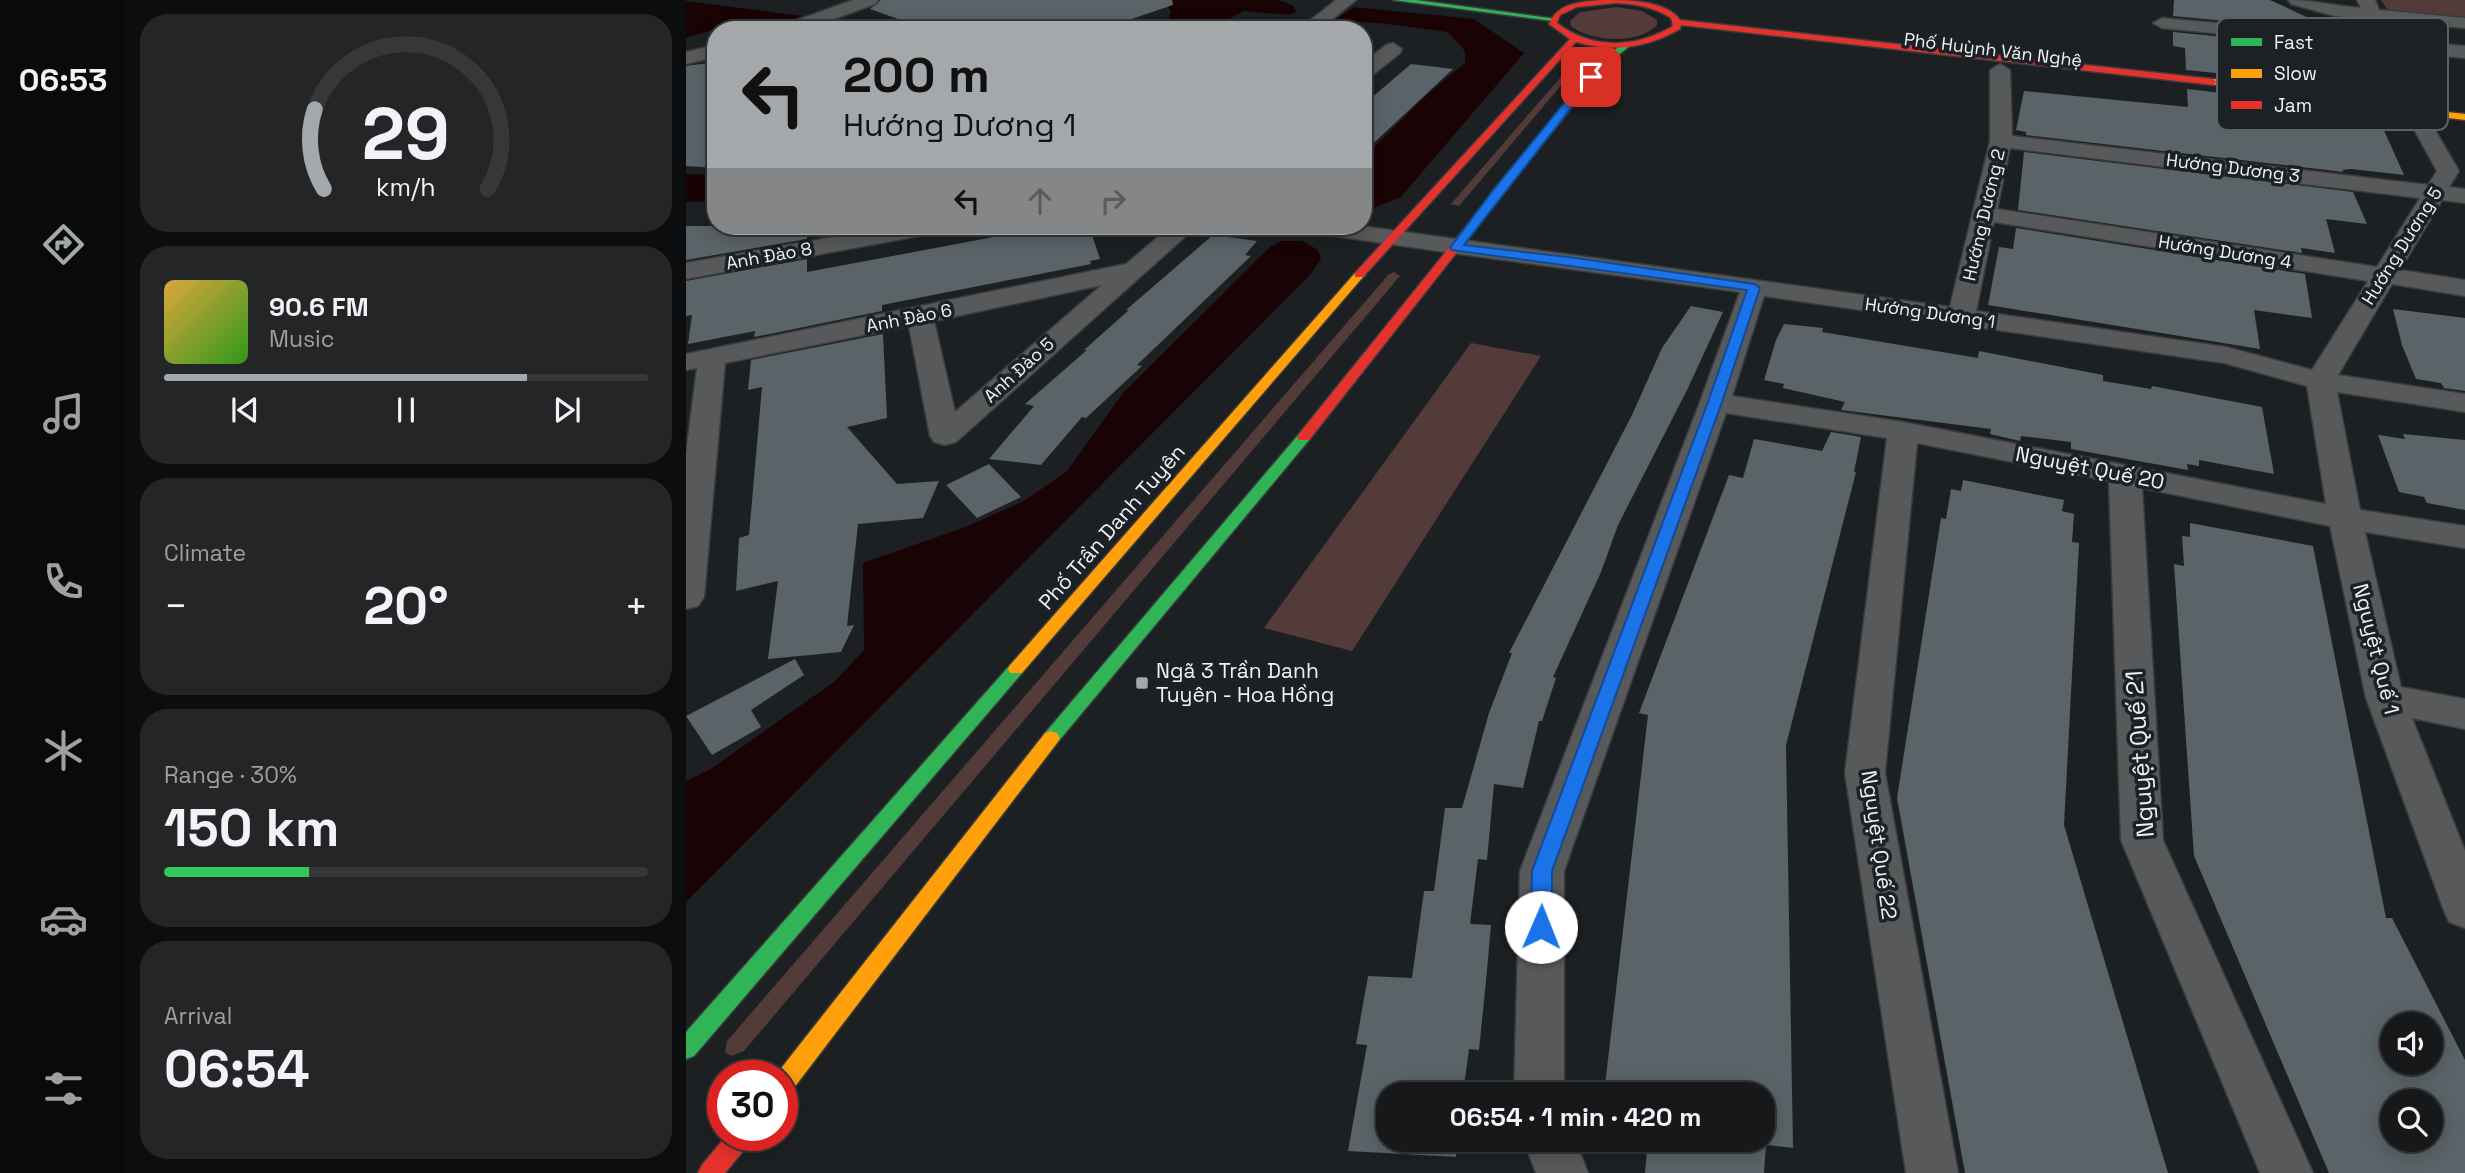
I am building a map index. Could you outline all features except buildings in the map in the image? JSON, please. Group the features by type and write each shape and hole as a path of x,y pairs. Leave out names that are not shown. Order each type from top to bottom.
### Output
{"main road":[{"path":"1405,0 1559,14 1588,2 1617,0 1656,3 1670,13 1675,27 1654,40 1628,44 1599,44 1574,39 1556,29 1559,14"},
{"path":"1483,0 1559,14"},
{"name":"Phố Huỳnh Văn Nghệ","path":"1675,27 2000,70 2217,94"},
{"name":"Phố Huỳnh Văn Nghệ","path":"1675,27 2217,83"},
{"name":"Phố Trần Danh Tuyên","path":"686,1048 1393,238 1574,39"},
{"path":"798,1064 1082,698 1282,465 1579,91 1604,62 1628,44"},
{"path":"710,1173 728,1151"}],"street":[{"path":"812,21 869,0"},
{"path":"1319,21 1347,0"},
{"path":"2297,0 2316,7 2369,7 2435,18"},
{"path":"1372,66 1393,49"},
{"path":"686,58 707,53"},
{"name":"Hướng Dương 2","path":"1961,317 2001,141 2000,70"},
{"name":"Hướng Dương 5","path":"2320,381 2448,171 2425,130"},
{"name":"Hướng Dương 3","path":"2001,141 2465,196"},
{"name":"Hướng Dương 4","path":"1986,214 2465,288"},
{"name":"Anh Đào 8","path":"686,271 885,235"},
{"name":"Anh Đào 5","path":"920,316 945,436 1174,235"},
{"name":"Hướng Dương 1","path":"1372,235 1456,248 1576,261 2226,355 2320,381 2465,403"},
{"name":"Anh Đào 6","path":"699,359 1131,271"},
{"path":"1539,1082 1542,871 1715,402 1754,288"},
{"path":"686,597 699,359"},
{"name":"Nguyệt Quế 1","path":"2320,381 2345,518 2385,698 2465,908"},
{"name":"Nguyệt Quế 20","path":"1715,402 1903,431 2345,518 2465,537"},
{"name":"Nguyệt Quế 22","path":"1903,431 1865,773 1932,1173"},
{"name":"Nguyệt Quế 21","path":"2125,475 2143,839 2287,1173"},
{"path":"2385,698 2465,714"},
{"path":"1554,1152 1562,1173"}],"shaded area":[{"path":"1153,0 1279,0 1294,6 1296,12 1290,15 1244,11 1225,21 1167,21 1171,12 1167,5"},
{"path":"2381,0 2465,0 2465,21 2395,13 2387,9"},
{"path":"686,1 802,16 788,21 707,21 707,32 686,38"},
{"path":"1354,7 1474,19 1524,53 1401,197 1372,209 1372,149 1429,93 1465,63 1465,51 1448,32 1372,21 1333,21"},
{"path":"1617,7 1642,11 1657,20 1657,25 1638,36 1614,39 1590,35 1571,26 1570,21 1580,12"},
{"path":"1579,56 1585,57 1459,206 1451,204"},
{"path":"686,174 707,175 707,201 686,202"},
{"path":"1281,241 1302,241 1318,250 1321,259 1309,276 686,902 686,781 711,769 835,681 864,650 863,563 968,526 1024,501 1066,472 1124,392 1270,247"},
{"path":"1394,272 1400,276 744,1051 731,1056 725,1052 727,1041 1389,274"},
{"path":"1471,343 1541,356 1352,651 1264,628"}],"traffic: fast":[{"path":"1397,0 1553,19"},
{"path":"1526,158 1603,63 1628,44"},
{"path":"1051,738 1304,437"},
{"path":"686,1048 1016,669"}],"traffic: slow":[{"path":"2213,82 2217,82"},
{"path":"2448,115 2465,117"},
{"path":"1016,669 1359,275"},
{"path":"798,1064 1051,738"}],"traffic: jam":[{"path":"1616,1 1654,6 1675,17 1677,27 1648,41 1614,46 1581,40 1566,34 1553,24 1557,14 1575,5 1616,1"},
{"path":"1678,22 2213,82"},
{"path":"1359,275 1574,39"},
{"path":"1304,437 1526,158"},
{"path":"710,1173 728,1151"}],"place":[{"name":"Ngã 3 Trần Danh Tuyên - Hoa Hồng","path":"1142,683"}],"route":[{"path":"1541,927 1542,871 1715,402 1754,288 1576,261 1456,248 1498,191 1591,77"}]}
